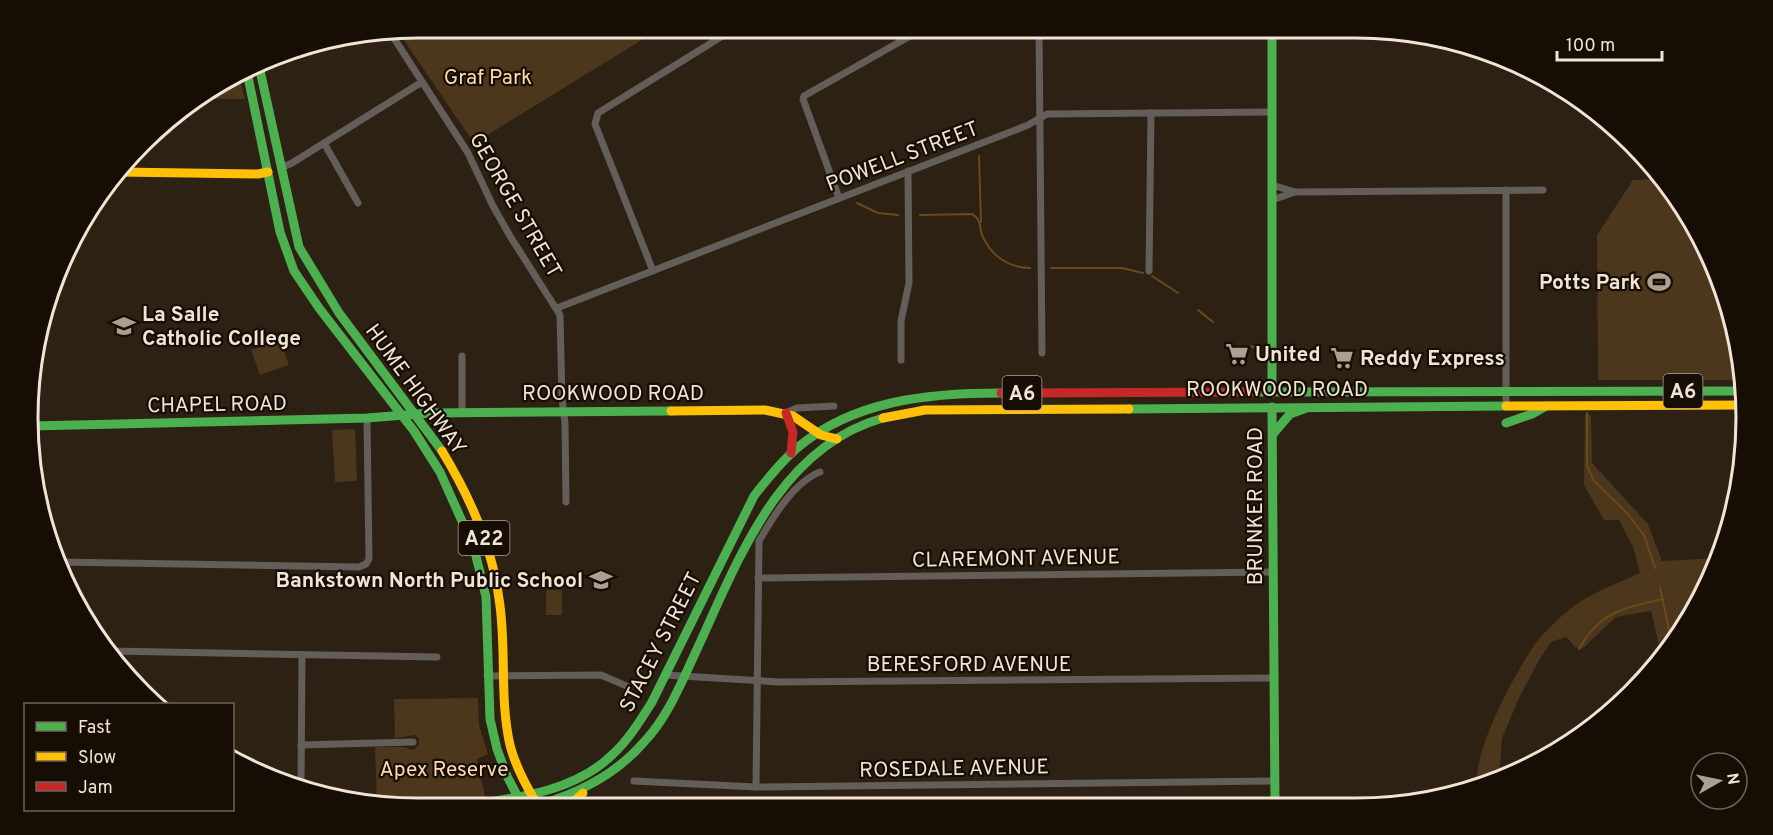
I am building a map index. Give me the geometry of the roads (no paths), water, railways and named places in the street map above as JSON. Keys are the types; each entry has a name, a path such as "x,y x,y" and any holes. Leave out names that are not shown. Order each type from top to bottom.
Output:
{"main road":[{"name":"BRUNKER ROAD","path":"1272,38 1275,798"},
{"name":"HUME HIGHWAY","path":"260,72 298,245 309,268 417,415 452,468 477,519 487,546 500,600 503,706 508,739 518,768 533,798"},
{"name":"HUME HIGHWAY","path":"248,77 285,249 294,271 319,308 404,416 440,472 474,548 486,597 489,702 494,735 507,776 517,796"},
{"path":"128,172 258,174 268,172"},
{"path":"285,249 298,245"},
{"name":"ROOKWOOD ROAD","path":"817,432 866,408 926,396 959,393 1735,391"},
{"path":"1506,423 1532,414 1547,405"},
{"name":"ROOKWOOD ROAD","path":"404,416 563,411 757,410 786,413 806,423 821,435 837,439 869,423 925,410 1735,405"},
{"path":"1273,434 1290,414 1308,407"},
{"path":"786,413 794,435 791,453"},
{"name":"CHAPEL ROAD","path":"38,426 404,416"},
{"name":"STACEY STREET","path":"506,798 567,784 585,776 616,753 638,726 748,506 776,468 817,432"},
{"name":"STACEY STREET","path":"561,798 588,788 623,763 645,742 666,712 741,553 767,506 813,455 837,439"},
{"path":"577,798 588,788"}],"street":[{"name":"GEORGE STREET","path":"394,38 468,153 510,236 557,308 561,320 566,502"},
{"path":"653,271 595,124 595,118 598,113 719,38"},
{"path":"839,198 802,103 804,96 907,38"},
{"path":"1039,38 1042,353"},
{"path":"268,172 281,168 324,143 422,82"},
{"name":"POWELL STREET","path":"557,308 1054,113 1272,112"},
{"path":"1149,271 1151,113"},
{"path":"324,143 358,203"},
{"path":"901,360 901,321 909,283 908,171"},
{"path":"1272,185 1295,192 1543,190"},
{"path":"1506,190 1506,405"},
{"path":"1272,200 1295,192"},
{"path":"462,356 462,413"},
{"path":"786,413 797,408 834,406"},
{"path":"66,562 347,568 366,564 369,558 367,418"},
{"path":"756,787 759,541 787,500 809,476 820,472"},
{"name":"CLAREMONT AVENUE","path":"758,578 1273,572"},
{"path":"118,651 437,657"},
{"path":"301,779 302,655"},
{"path":"488,676 601,675 629,687"},
{"name":"BERESFORD AVENUE","path":"665,675 757,681 1274,678"},
{"path":"302,745 413,742"},
{"name":"ROSEDALE AVENUE","path":"634,781 756,787 1275,781"}],"waterway":[{"path":"979,156 981,222"},
{"path":"857,203 878,213 898,215"},
{"path":"920,215 972,214 978,219 982,235 997,256 1009,264 1030,268"},
{"path":"1051,268 1122,268 1143,273"},
{"path":"1152,276 1178,293"},
{"path":"1198,310 1213,322"},
{"path":"1250,346 1261,349"},
{"path":"1587,413 1587,466 1594,481 1627,513 1644,535 1655,568"},
{"path":"1660,588 1669,631"},
{"path":"1579,649 1596,626 1615,613 1663,599"}],"place":[{"name":"Potts Park","path":"1659,282"},
{"name":"La Salle Catholic College","path":"124,326"},
{"name":"United","path":"1237,354"},
{"name":"Reddy Express","path":"1342,358"},
{"name":"Bankstown North Public School","path":"601,580"}],"park label":[{"name":"Graf Park","path":"488,77"},
{"name":"Apex Reserve","path":"444,769"}]}
